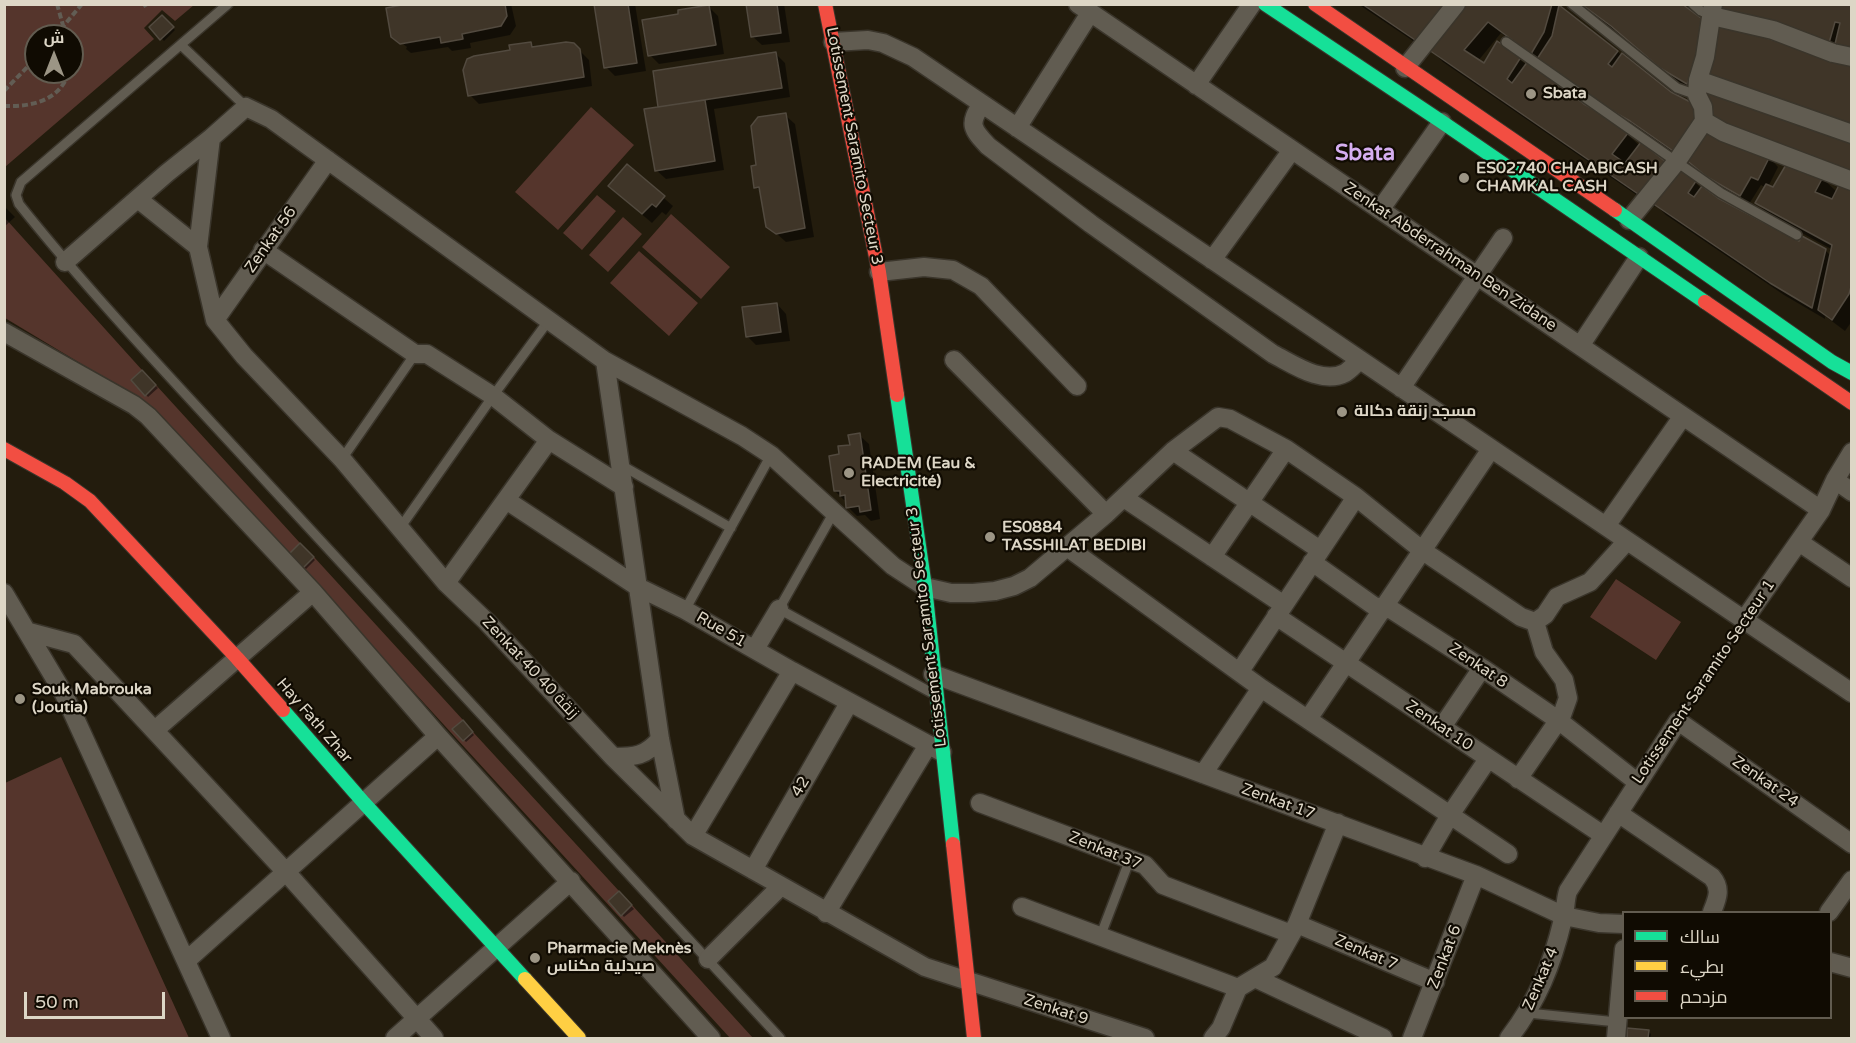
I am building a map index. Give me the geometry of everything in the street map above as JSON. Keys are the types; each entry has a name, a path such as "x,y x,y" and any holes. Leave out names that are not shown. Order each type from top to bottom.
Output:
{"street":[{"name":"Lotissement Saramito Secteur 3","path":"825,4 879,272 925,587 936,695 935,748 974,1038"},
{"path":"1196,85 1252,4"},
{"path":"1266,4 1851,403"},
{"path":"1315,4 1851,373"},
{"path":"1406,68 1456,4"},
{"path":"1017,128 1088,7"},
{"name":"Zenkat Abderrahman Ben Zidane","path":"1088,7 1196,85 1821,510"},
{"path":"1629,219 1677,161 1704,121 1698,88 1706,57 1713,10 1851,57"},
{"path":"833,42 868,40 883,43 913,57 1851,693"},
{"path":"1698,88 1851,134"},
{"path":"982,104 972,124 975,132 988,146 1091,224 1273,354 1317,375 1333,376 1345,373 1360,360"},
{"path":"65,262 246,107 272,119 605,361 742,436 771,455 893,566 925,587 951,593 973,593 995,591 1014,586 1030,578 1106,514 1173,451 1218,417 1230,419 1286,449 1356,497 1423,551 1521,617 1535,622"},
{"path":"1704,121 1723,132 1851,182"},
{"path":"1380,210 1442,122"},
{"name":"Zenkat 40 زنقة 40","path":"211,138 198,247 215,320 244,356 342,459 446,583 487,622 613,757 693,836 909,960 925,968 966,981"},
{"path":"1212,260 1292,150"},
{"name":"Zenkat 56","path":"215,320 328,160"},
{"path":"138,199 198,247"},
{"path":"1401,388 1503,238"},
{"path":"263,250 416,354 427,354 493,396 549,440 624,487"},
{"path":"1580,346 1639,257"},
{"path":"879,272 924,267 953,270 981,286 1077,386"},
{"path":"4,332 134,405 148,416 313,592 438,736 571,881 703,1036"},
{"path":"954,360 1106,514"},
{"path":"605,361 660,739 676,820"},
{"path":"1606,526 1683,416"},
{"path":"446,583 549,440"},
{"name":"Hay Fath Zhar","path":"4,449 65,483 90,501 237,658 364,803 579,1038"},
{"path":"1212,557 1286,449"},
{"path":"1308,720 1491,449"},
{"name":"Zenkat 8","path":"1173,451 1248,503 1316,556 1374,606 1392,610 1482,668 1558,720 1637,782"},
{"name":"Lotissement Saramito Secteur 1","path":"1744,620 1821,510 1851,452"},
{"path":"1835,480 1851,492"},
{"path":"1240,671 1356,497"},
{"name":"Zenkat 10","path":"1124,498 1212,557 1347,664 1603,835"},
{"name":"Rue 51","path":"506,500 638,587 685,610 849,703 935,748"},
{"path":"1535,622 1545,615 1557,597 1590,582 1627,541"},
{"path":"1799,542 1851,578"},
{"path":"1067,548 1261,688 1508,854"},
{"path":"155,730 313,592"},
{"path":"4,593 29,632 69,704 221,1038"},
{"path":"755,650 779,609"},
{"path":"1518,779 1566,707 1567,690 1564,680 1544,652 1535,622"},
{"path":"29,632 74,644 286,872 434,1038"},
{"path":"1442,727 1482,668"},
{"path":"693,836 792,671"},
{"name":"Zenkat 17","path":"933,674 1476,875 1564,916 1622,924"},
{"path":"1203,774 1261,688"},
{"name":"42","path":"753,870 849,703"},
{"name":"Lotissement Saramito Secteur 1","path":"1564,916 1568,891 1678,721"},
{"name":"Zenkat 24","path":"1678,721 1851,844"},
{"path":"186,961 438,736"},
{"path":"613,757 639,756 652,749 660,739"},
{"path":"826,912 935,748"},
{"path":"1425,858 1450,815 1488,759"},
{"name":"Zenkat 37","path":"980,803 1130,859 1145,866 1163,885 1294,929"},
{"path":"1618,813 1712,877 1719,888 1712,911"},
{"path":"1213,1038 1221,1028 1238,988 1273,967 1294,929 1338,823"},
{"name":"Zenkat 6","path":"1412,1038 1476,875"},
{"path":"1830,911 1851,880"},
{"path":"394,1038 571,881"},
{"path":"708,959 781,886"},
{"path":"1022,908 1238,988"},
{"name":"Zenkat 4","path":"1509,1038 1528,1013 1551,964 1564,916"},
{"name":"Zenkat 7","path":"1294,929 1435,982"},
{"path":"1616,1030 1622,961"},
{"path":"1832,963 1851,969"},
{"path":"1255,978 1383,1038"},
{"name":"Zenkat 9","path":"966,981 1145,1038"}],"lane":[{"path":"228,4 19,186 16,195 19,204 65,262 465,700 780,1038"},
{"path":"1572,4 1677,88 1698,88"},
{"path":"1692,4 1701,11 1713,10"},
{"path":"1506,42 1589,102 1616,117 1721,193 1797,235"},
{"path":"181,45 246,107"},
{"path":"400,528 549,320"},
{"path":"342,459 416,354"},
{"path":"685,610 771,455"},
{"path":"620,464 731,528"},
{"path":"834,512 779,609 936,695"},
{"path":"1100,937 1130,859"},
{"path":"1528,1013 1616,1030"}],"path":[{"path":"57,4 62,24"},
{"path":"65,24 82,4"},
{"path":"4,92 24,71"},
{"path":"4,106 28,105 51,97 59,91 63,84"},
{"name":"Lotissement Saramito Secteur 1","path":"1678,721 1744,620"}],"shaded area":[{"path":"5,4 194,5 175,21 162,10 144,28 154,39 5,167"},
{"path":"591,107 634,145 558,230 515,192"},
{"path":"597,195 616,211 582,250 563,233"},
{"path":"671,214 730,267 701,299 642,247"},
{"path":"623,217 642,234 608,272 589,255"},
{"path":"5,218 142,370 131,380 144,395 156,385 300,543 289,554 303,568 314,557 463,720 453,729 462,740 473,732 619,891 608,901 621,915 632,905 753,1038 730,1038 159,413 148,404 5,318"},
{"path":"639,251 698,303 669,336 610,283"},
{"path":"1616,579 1681,622 1656,660 1590,617"},
{"path":"61,757 189,1038 5,1038 5,783"}],"building":[{"path":"407,4 505,4 507,16 501,26 462,34 463,39 441,43 440,37 400,44 391,37 386,8"},
{"path":"594,4 628,4 637,63 604,68"},
{"path":"746,4 777,4 781,33 751,37"},
{"path":"1362,4 1448,4 1418,42"},
{"name":"Sbata","path":"1462,4 1552,4 1544,32 1531,54 1488,22 1464,50 1484,63 1497,41 1521,57 1507,79 1512,83 1528,61 1584,104 1615,121 1628,133 1612,154 1625,163 1641,142 1666,162 1641,196 1429,50"},
{"path":"1581,4 1682,4 1705,21 1695,66 1687,84 1660,68"},
{"path":"1719,4 1852,4 1852,49 1835,44 1840,23 1835,22 1829,43 1719,10"},
{"path":"709,5 716,45 648,56 642,20 678,14 678,10"},
{"name":"Sbata","path":"1559,5 1618,51 1608,64 1612,67 1622,53 1671,92 1700,107 1693,128 1676,153 1630,121 1598,103 1537,59 1552,36"},
{"path":"162,15 174,27 160,40 149,27"},
{"path":"1718,24 1852,63 1852,127 1705,76"},
{"path":"531,42 532,47 574,43 580,49 584,77 468,96 463,70 467,59 510,50 509,45"},
{"path":"776,52 782,88 658,107 653,71"},
{"path":"1703,87 1852,141 1852,176 1709,118"},
{"path":"705,100 715,161 655,171 644,109"},
{"path":"786,113 805,228 776,234 766,227 759,187 754,188 751,166 756,165 751,126 758,117"},
{"path":"1707,128 1770,156 1758,180 1751,177 1740,196 1707,177 1685,159"},
{"path":"1787,163 1823,177 1815,192 1832,199 1840,183 1852,188 1852,283 1849,294 1832,320 1818,310 1832,245 1755,203 1766,184 1773,187"},
{"path":"627,164 665,196 656,207 652,204 642,214 608,186"},
{"path":"1678,169 1696,181 1688,193 1694,197 1702,186 1718,198 1799,241 1802,236 1826,249 1812,308 1770,283 1652,203"},
{"path":"777,303 781,332 746,337 742,307"},
{"path":"142,370 156,385 145,396 131,380"},
{"name":"RADEM (Eau & Electricité)","path":"860,433 871,510 860,512 859,506 846,508 845,495 840,496 840,491 834,491 829,456 839,454 838,446 850,445 848,435"},
{"path":"300,543 314,557 303,568 289,554"},
{"path":"463,720 473,732 463,741 452,729"},
{"path":"619,891 632,905 621,916 608,901"},
{"path":"1627,1028 1649,1030 1648,1038 1627,1038"}],"traffic: fast":[{"path":"1265,4 1705,302"},
{"path":"1615,210 1832,362 1852,373"},
{"path":"897,395 925,587 953,844"},
{"path":"283,710 364,803 525,979"}],"traffic: slow":[{"path":"525,979 579,1038"}],"traffic: jam":[{"path":"825,4 879,272 897,395"},
{"path":"1315,4 1615,210"},
{"path":"1705,302 1852,403"},
{"path":"4,449 65,483 90,501 283,710"},
{"path":"953,844 974,1038"}],"place":[{"name":"Sbata","path":"1531,94"},
{"name":"ES02740 CHAABICASH CHAMKAL CASH","path":"1464,178"},
{"name":"مسجد زنقة دكالة","path":"1342,412"},
{"name":"RADEM (Eau & Electricité)","path":"849,473"},
{"name":"ES0884 TASSHILAT BEDIBI","path":"990,537"},
{"name":"Souk Mabrouka (Joutia)","path":"20,699"},
{"name":"Pharmacie Meknès صيدلية مكناس","path":"535,958"}],"district":[{"name":"Sbata","path":"1365,154"}]}
